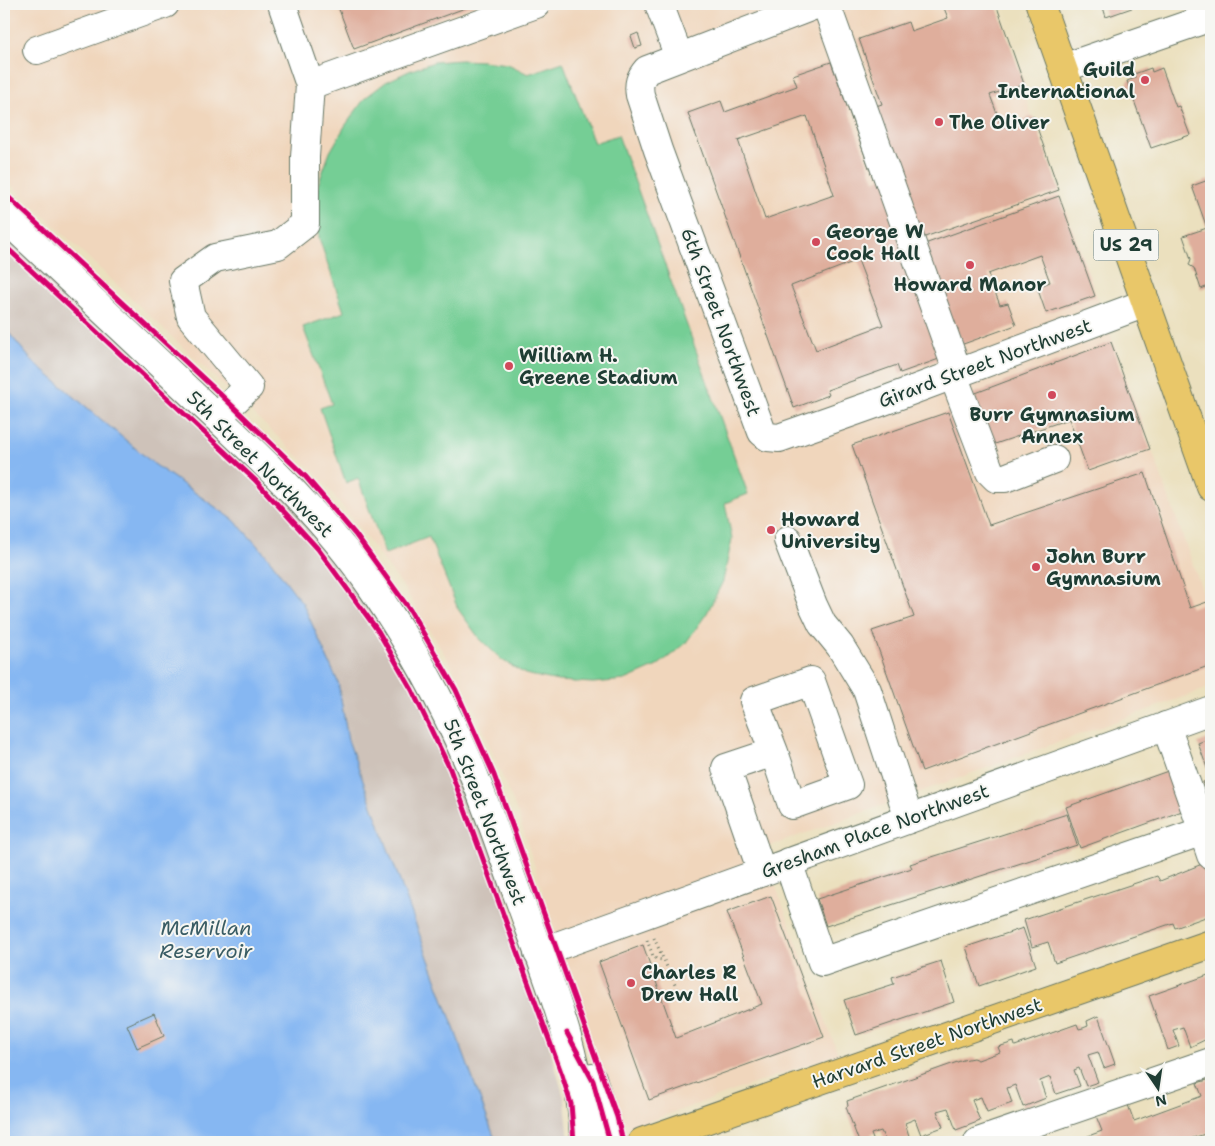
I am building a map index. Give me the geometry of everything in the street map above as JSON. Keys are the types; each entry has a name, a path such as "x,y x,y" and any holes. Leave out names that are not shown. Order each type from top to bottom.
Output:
{"main road":[{"name":"US 29","path":"1040,4 1146,303 1204,442 1211,487"},
{"name":"Harvard Street Northwest","path":"642,1142 1211,944"}],"street":[{"path":"37,50 165,4"},
{"path":"216,417 249,387 191,316 183,281 215,258 278,246 305,224 305,157 310,85 282,4"},
{"path":"310,85 536,4"},
{"path":"659,4 679,57 818,4"},
{"path":"826,4 990,472 996,478 1005,478 1054,459"},
{"path":"1063,68 1211,17"},
{"name":"6th Street Northwest","path":"679,57 647,70 641,77 638,86 658,150 762,432 768,437 779,438 823,422"},
{"name":"5th Street Northwest","path":"4,217 292,491 328,530 371,586 406,640 442,705 473,772 567,1033 581,1097 584,1142"},
{"name":"Girard Street Northwest","path":"823,422 1146,303"},
{"path":"788,540 819,618 840,646 867,690 910,818"},
{"name":"Gresham Place Northwest","path":"538,953 1211,710"},
{"path":"788,862 822,962 1207,843 1166,726"},
{"path":"762,872 726,768 774,752"},
{"name":"5th Street Northwest","path":"567,1033 593,1081 610,1142"},
{"path":"978,1142 1211,1062"}],"path":[{"path":"651,930 680,996"},
{"path":"645,932 653,956 656,959 663,960"}],"shaded area":[{"name":"Howard University","path":"4,4 992,4 1211,615 1211,687 762,849 838,1054 630,1128 607,1093 518,814 467,691 402,585 319,476 4,178"},
{"name":"McMillan Reservoir","path":"4,223 292,491 388,612 468,760 565,1101 569,1142 4,1142"}],"green space":[{"name":"William H. Greene Stadium","path":"461,60 508,64 528,74 563,62 594,143 618,135 748,494 725,503 732,539 723,581 707,613 685,644 657,666 625,680 593,683 558,681 525,674 502,660 479,638 458,609 429,537 385,554 358,478 346,483 320,408 332,404 303,327 344,312 319,238 317,208 319,182 330,152 345,126 365,98 386,82 434,62"}],"water":[{"name":"McMillan Reservoir","path":"4,327 33,362 154,464 234,520 267,556 303,604 338,682 348,740 496,1142 4,1142"}],"building":[{"path":"337,4 476,4 354,49"},
{"name":"The Oliver","path":"955,4 996,4 1024,84 990,95 1002,127 1033,116 1059,190 919,239 873,107 882,104 859,39 908,22 911,31 948,18 944,8"},
{"path":"1102,4 1143,4 1106,17"},
{"path":"638,33 642,46 635,48 631,36"},
{"name":"George W Cook Hall","path":"831,62 874,181 886,176 939,359 900,373 897,365 827,390 829,395 794,408 688,113 721,101 725,112 797,86 793,75","holes":["807,116 834,195 765,219 738,140","858,260 883,325 816,350 791,286"]},
{"path":"1151,68 1152,72 1162,68 1176,107 1179,106 1190,135 1151,148 1127,81 1135,78 1134,74"},
{"path":"1211,179 1211,285 1201,289 1194,268 1189,265 1191,259 1183,236 1207,228 1192,186"},
{"name":"Howard Manor","path":"1059,196 1095,296 1046,313 1037,287 1050,282 1040,255 988,274 1000,305 1008,303 1016,325 955,347 919,246"},
{"name":"Burr Gymnasium Annex","path":"1111,342 1150,449 1088,471 1069,419 992,445 973,394"},
{"name":"John Burr Gymnasium","path":"948,412 989,525 1145,473 1190,608 1207,602 1211,615 1211,665 922,771 872,631 914,617 852,445"},
{"path":"1211,738 1211,779 1198,743"},
{"path":"1168,771 1182,811 1080,848 1066,807"},
{"path":"1211,780 1211,805 1203,782"},
{"path":"1067,814 1077,845 826,926 817,899 912,868 910,864"},
{"path":"1207,862 1211,872 1211,915 1175,928 1173,923 1055,963 1048,942 1032,947 1024,920 1157,876 1160,881"},
{"name":"Charles R Drew Hall","path":"771,896 824,1037 649,1100 599,962 643,945 676,1038 762,1004 727,912"},
{"path":"1023,928 1036,966 979,986 966,947"},
{"path":"941,961 954,1002 856,1035 844,1000 894,984 892,977"},
{"path":"1211,974 1211,1020 1208,1022 1211,1037 1190,1047 1183,1027 1173,1030 1179,1046 1168,1050 1149,996"},
{"path":"154,1013 164,1036 137,1048 127,1025"},
{"path":"1098,1016 1115,1064 1104,1068 1098,1052 1088,1055 1098,1082 1086,1086 1079,1068 1074,1070 1080,1086 1056,1094 1050,1077 1040,1081 1046,1098 1023,1107 1015,1085 1007,1088 1012,1103 987,1112 981,1097 972,1100 980,1121 956,1130 948,1108 937,1111 943,1127 921,1135 915,1119 905,1123 910,1139 900,1142 886,1142 881,1131 871,1134 874,1142 859,1142 846,1107 848,1106 847,1101 963,1060 973,1058 978,1060 1000,1052 998,1047 1014,1042 1015,1046 1077,1024 1079,1029 1083,1028 1088,1026 1087,1021"},
{"path":"1211,1079 1211,1132 1181,1142 1072,1142 1102,1131 1096,1116 1128,1105 1134,1121 1202,1096 1197,1083"}],"cycle path":[{"path":"4,193 217,391 305,476 355,534 410,610 456,690 494,775 617,1117 623,1142"},
{"path":"4,245 256,481 318,549 378,631 412,690 450,769 562,1075 571,1104 574,1142"},
{"path":"567,1033 593,1081 610,1142"}],"place":[{"name":"Guild International","path":"1145,80"},
{"name":"The Oliver","path":"939,122"},
{"name":"George W Cook Hall","path":"816,242"},
{"name":"Howard Manor","path":"970,265"},
{"name":"William H. Greene Stadium","path":"509,366"},
{"name":"Burr Gymnasium Annex","path":"1052,395"},
{"name":"Howard University","path":"771,530"},
{"name":"John Burr Gymnasium","path":"1036,567"},
{"name":"Charles R Drew Hall","path":"631,983"}]}
